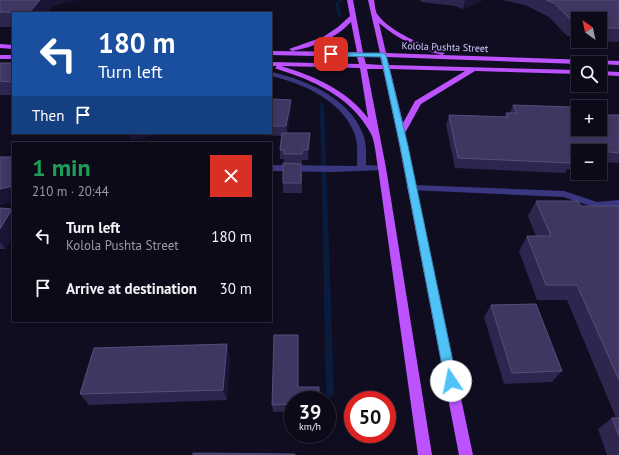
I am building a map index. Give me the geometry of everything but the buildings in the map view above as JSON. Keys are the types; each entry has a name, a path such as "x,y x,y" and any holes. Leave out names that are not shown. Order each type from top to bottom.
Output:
{"main road":[{"path":"350,0 382,168 425,455"},
{"path":"371,0 401,133 466,455"},
{"path":"374,15 389,29 409,41 437,52 469,58"},
{"path":"272,53 302,47 331,37 345,26 353,16"},
{"path":"0,46 12,46"},
{"name":"Kolola Pushta Street","path":"272,53 361,54 619,63"},
{"path":"0,57 12,57"},
{"path":"272,65 571,72"},
{"path":"272,65 298,74 337,93 357,110 375,133"},
{"path":"401,133 418,103 474,69"},
{"path":"607,73 619,74"}],"street":[{"path":"272,74 307,86 331,99 346,113 359,134 362,168"},
{"path":"272,168 382,168"},
{"path":"412,188 564,194 597,205 619,203"}],"waterway":[{"path":"340,16 337,4 341,0"},
{"path":"322,104 330,391"}],"route":[{"path":"331,54 383,55 404,146 451,381"}]}
